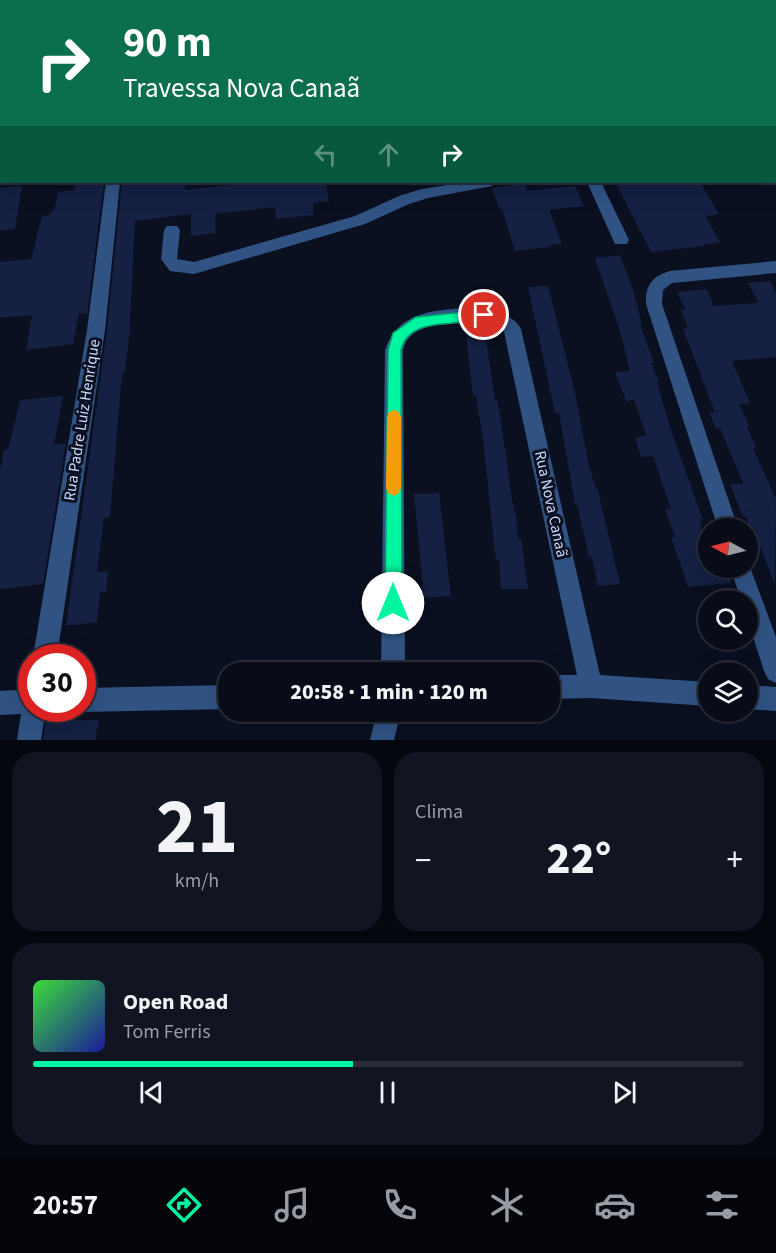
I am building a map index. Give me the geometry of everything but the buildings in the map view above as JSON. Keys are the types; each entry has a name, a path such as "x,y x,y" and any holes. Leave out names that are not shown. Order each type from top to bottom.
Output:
{"street":[{"name":"Rua Padre Luiz Henrique","path":"47,644 96,330 113,183"},
{"path":"172,230 167,256 169,262 172,267 180,269 194,268 267,249 360,220 427,193 484,183"},
{"path":"594,183 621,240"},
{"path":"725,518 654,304 656,285 670,278 776,267"},
{"name":"Rua Nova Canaã","path":"393,662 394,350 398,337 416,322 469,315 499,317 509,323 591,686"},
{"path":"745,578 776,671"},
{"path":"560,687 591,686 698,693"},
{"path":"96,700 218,697"},
{"path":"758,698 776,699"},
{"path":"0,703 18,702"},
{"path":"29,740 32,722"},
{"path":"382,740 386,722"}],"slow traffic":[{"path":"394,417 394,488"}],"route":[{"path":"393,603 394,350 398,337 416,322 484,315"}]}
